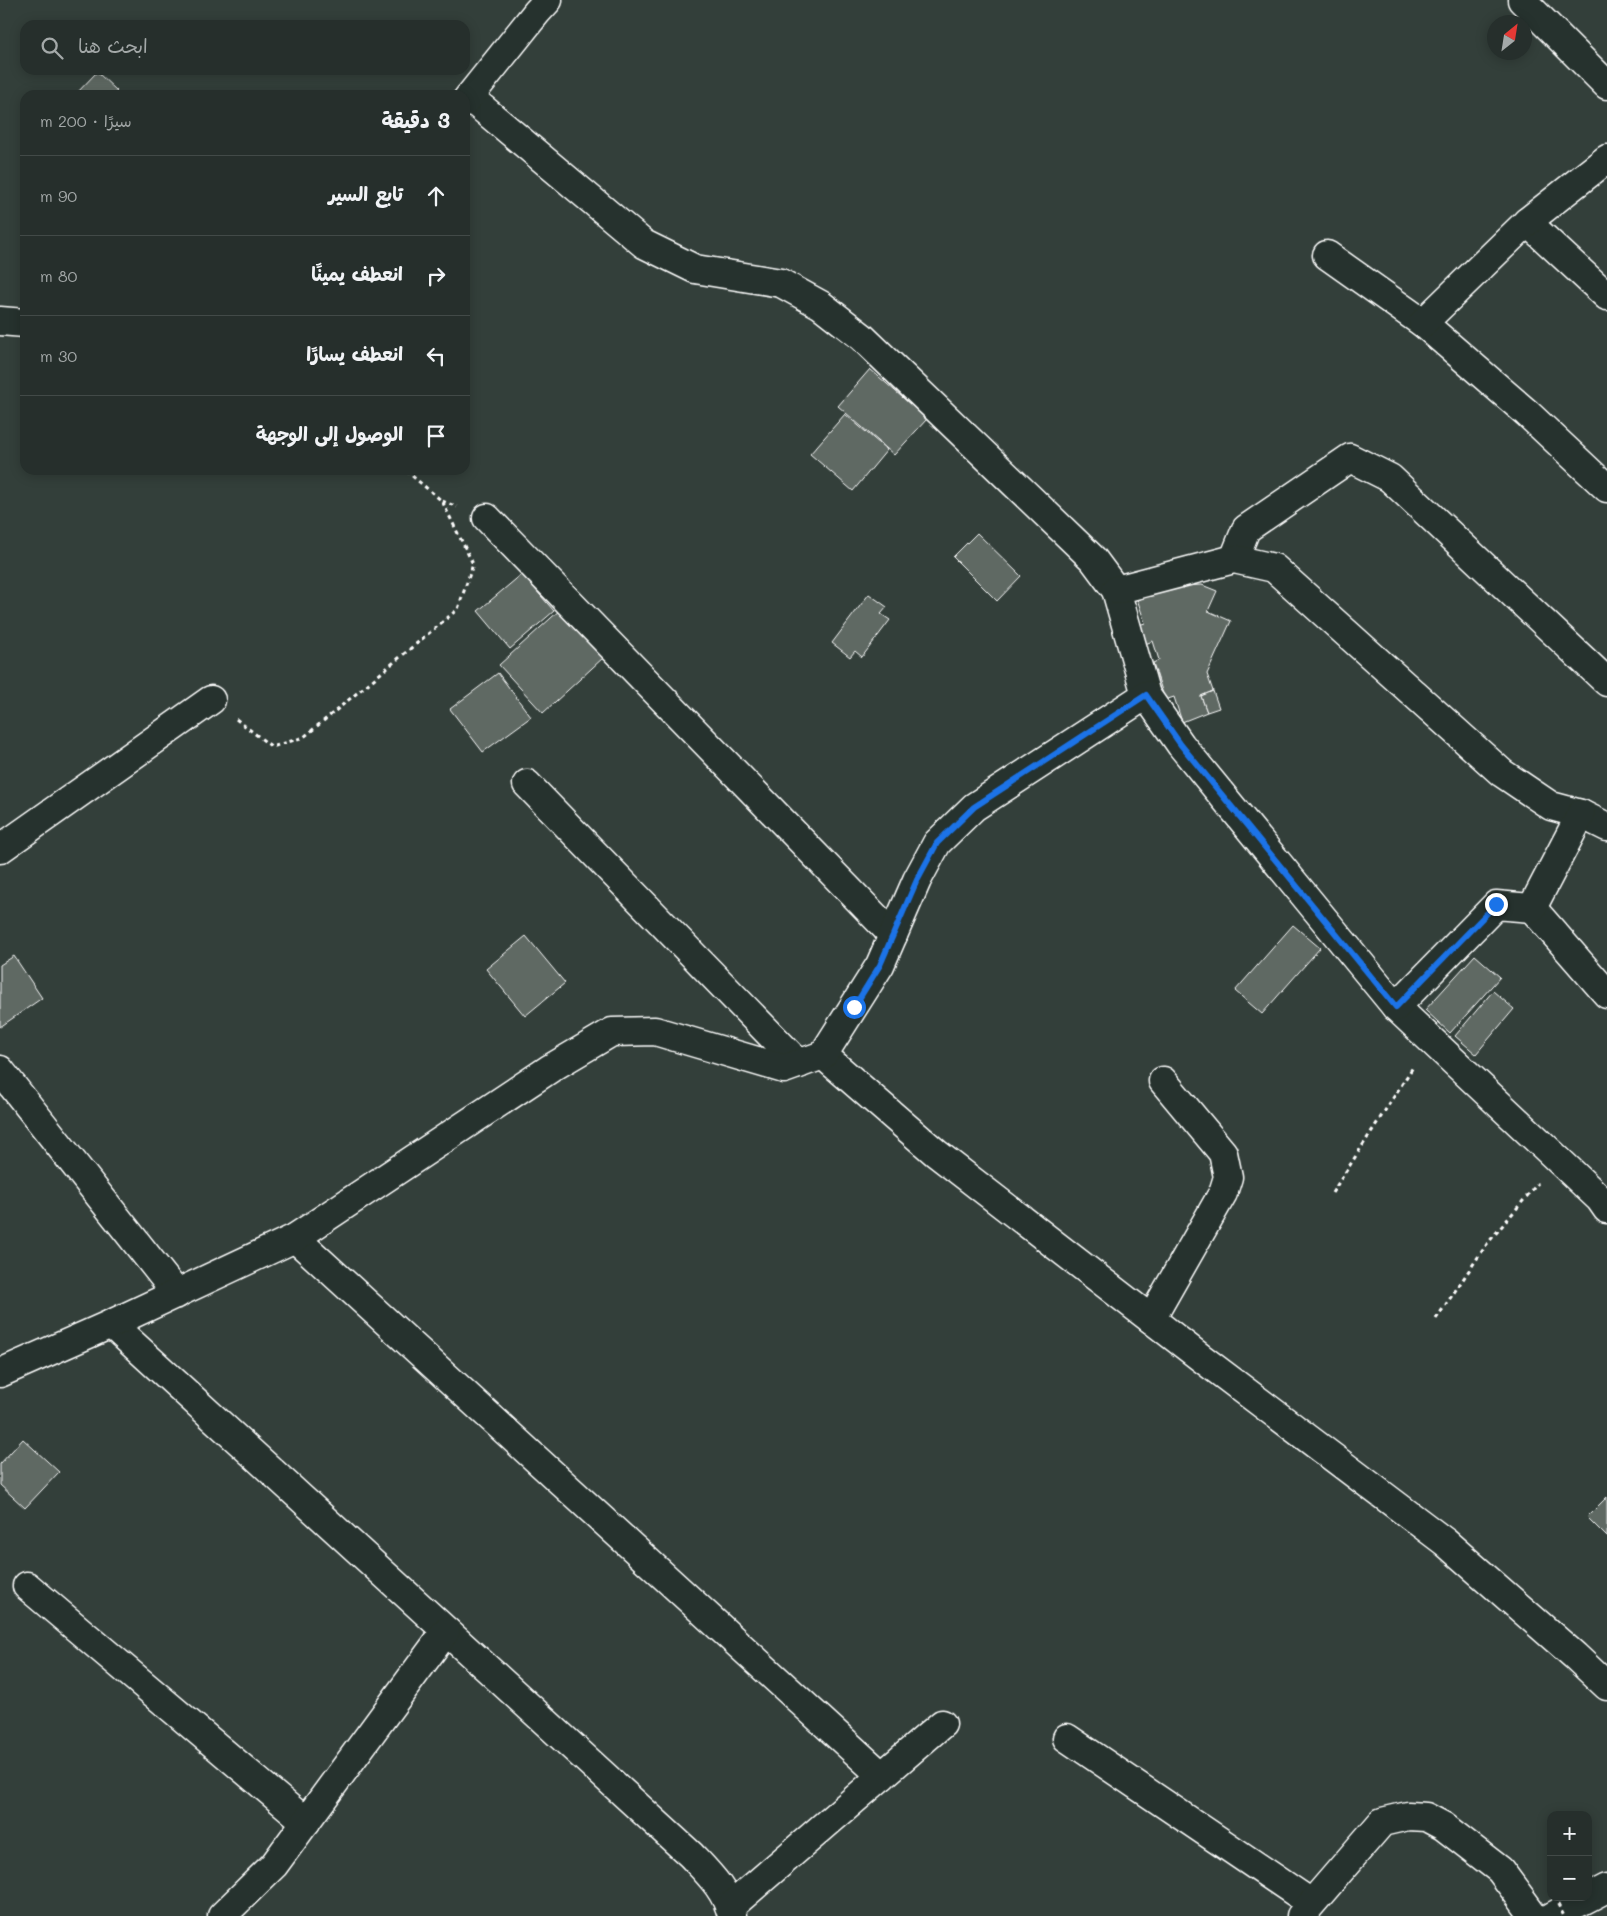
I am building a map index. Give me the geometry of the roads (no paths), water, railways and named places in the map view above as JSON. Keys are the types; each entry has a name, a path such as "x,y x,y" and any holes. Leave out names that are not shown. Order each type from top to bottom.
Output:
{"street":[{"path":"470,96 536,12 548,0"},
{"path":"1522,0 1607,85"},
{"path":"470,102 644,244 695,268 781,283 821,304 862,337 1094,559 1116,590 1146,695 1181,745 1396,1007 1600,1200 1607,1209"},
{"path":"1423,323 1527,222 1607,160"},
{"path":"1527,222 1607,296"},
{"path":"1327,255 1423,323 1527,413 1607,488"},
{"path":"0,321 20,323"},
{"path":"1234,559 1246,529 1350,458 1390,478 1607,682"},
{"path":"486,518 893,935"},
{"path":"1116,590 1234,559 1274,568 1502,774 1551,806 1581,814 1607,827"},
{"path":"0,1373 177,1294 296,1238 551,1068 612,1032 655,1031 784,1069 811,1060 880,965 917,880 937,843 974,807 1146,695"},
{"path":"0,849 211,700"},
{"path":"527,784 811,1060 936,1153 1444,1542 1568,1649 1607,1686"},
{"path":"1532,908 1581,814"},
{"path":"1396,1007 1496,904 1532,908 1607,994"},
{"path":"0,1070 177,1294"},
{"path":"1151,1319 1223,1193 1228,1177 1223,1153 1164,1081"},
{"path":"296,1238 882,1776"},
{"path":"111,1324 691,1855 715,1879 731,1912 942,1724"},
{"path":"26,1586 306,1822"},
{"path":"222,1916 274,1866 446,1631"},
{"path":"1067,1738 1306,1910 1382,1822 1408,1816 1426,1817 1443,1826 1500,1870 1534,1916"},
{"path":"1553,1916 1607,1888"}]}
